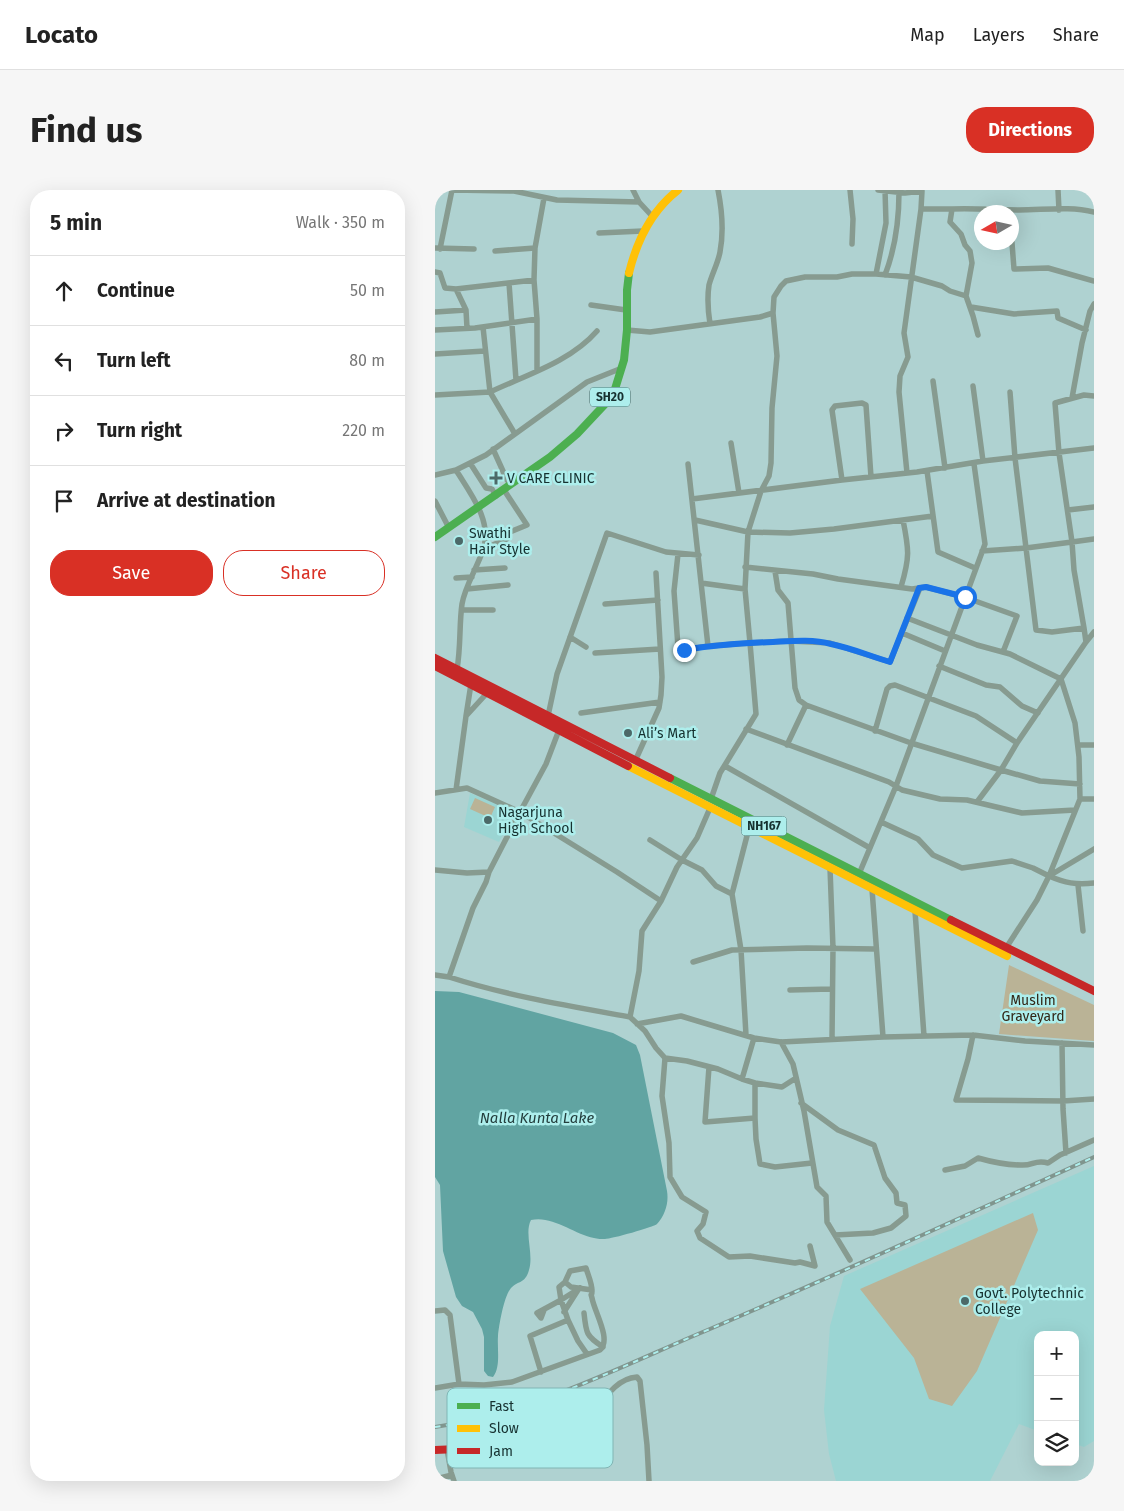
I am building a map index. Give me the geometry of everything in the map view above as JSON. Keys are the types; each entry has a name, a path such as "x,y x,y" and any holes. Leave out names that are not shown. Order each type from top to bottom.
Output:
{"main road":[{"name":"SH20","path":"435,537 513,484 568,442 601,409 614,390 623,368 627,330 628,277 643,231 661,204 678,190"},
{"name":"NH167","path":"435,658 548,716 561,727 710,808 872,890 1094,998"},
{"name":"NH167","path":"435,666 561,727 636,759 859,874 1094,991"},
{"path":"435,1450 447,1449"}],"street":[{"path":"474,249 438,248 452,190 530,192 543,198 588,202 639,202"},
{"path":"633,190 639,202 652,216"},
{"path":"710,324 707,303 709,284 720,252 722,233 722,208 718,190"},
{"path":"850,190 853,219 852,244"},
{"path":"878,190 899,192 922,191 904,333 908,357 900,376 899,392 907,473"},
{"path":"1058,190 1059,210"},
{"path":"876,274 886,223 885,191"},
{"path":"885,275 891,260 893,240 897,228 899,192"},
{"path":"537,370 537,319 534,280 535,248 543,198"},
{"path":"921,209 974,208"},
{"path":"1019,211 1078,208 1094,212"},
{"path":"952,209 950,222 961,234 965,245 970,251 972,263 966,296 971,307 977,335"},
{"path":"599,234 643,231"},
{"path":"495,251 535,248"},
{"path":"1012,250 1013,269 1048,268 1094,281"},
{"path":"435,272 440,273 445,288 456,289 534,280"},
{"path":"711,799 715,784 756,714 749,643 745,567 748,532 761,491 769,476 771,463 772,408 775,397 777,356 773,313 774,297 786,281 805,277 837,277 853,274 911,277 942,286 950,291 966,296"},
{"path":"509,283 516,380"},
{"path":"456,289 466,310 467,328"},
{"path":"1072,398 1077,366 1090,311 1094,304"},
{"path":"591,305 626,310"},
{"path":"971,307 1014,314 1057,311 1058,318 1086,330"},
{"path":"435,312 466,310"},
{"path":"627,330 651,332 760,317 773,313"},
{"path":"435,330 483,327 537,319"},
{"path":"483,327 490,392 515,434"},
{"path":"435,396 490,392 560,360 588,342 597,331"},
{"path":"435,354 485,351"},
{"path":"435,475 456,470 486,455 587,382 623,368"},
{"path":"933,381 945,468"},
{"path":"973,386 983,461"},
{"path":"1010,392 1015,458 1036,630 1052,632 1084,628"},
{"path":"1086,642 1074,570 1068,510 1059,452 1055,403 1084,395 1094,396"},
{"path":"842,480 833,407 863,403 865,405 871,477"},
{"path":"731,443 739,493"},
{"path":"692,499 927,471 983,461 1094,448"},
{"path":"493,449 507,480 513,484"},
{"path":"470,463 486,488 492,489 496,496"},
{"path":"689,464 708,646"},
{"path":"859,874 896,786 985,544 974,464"},
{"path":"456,470 478,506 485,529 483,549 462,603 460,650 457,669"},
{"path":"927,471 938,552 975,568"},
{"path":"483,549 507,539 505,534 527,525 504,490"},
{"path":"435,501 449,528"},
{"path":"1068,510 1094,507"},
{"path":"695,520 748,532 790,533 933,516"},
{"path":"901,587 908,565 909,551 903,520"},
{"path":"548,716 557,674 607,533 658,550 678,554 699,555"},
{"path":"982,551 1026,548 1094,539"},
{"path":"678,554 674,592 678,647 684,650 708,646 790,641 830,643 890,662 919,588"},
{"path":"745,567 813,574 901,587 926,587 965,597 1017,616 1003,652"},
{"path":"474,570 505,568"},
{"path":"775,571 777,590 788,603 795,688 799,700 806,705 875,731 1001,770 1040,781 1080,784"},
{"path":"636,759 660,702 662,677 656,573"},
{"path":"456,578 471,577"},
{"path":"701,584 745,589"},
{"path":"467,589 508,585"},
{"path":"605,604 658,600"},
{"path":"462,610 493,610"},
{"path":"907,618 1003,652 1061,678 1075,723 1078,745 1080,799 1049,876 1037,900 1006,948"},
{"path":"977,802 1001,770 1017,743 1094,632"},
{"path":"902,633 945,652"},
{"path":"570,637 587,648"},
{"path":"595,654 661,649"},
{"path":"939,666 986,685 1000,687 1022,706 1038,713"},
{"path":"455,790 471,684"},
{"path":"875,731 887,689 890,686 895,686 975,716 1017,743"},
{"path":"466,716 488,692"},
{"path":"581,714 660,702"},
{"path":"787,745 806,705"},
{"path":"449,977 473,908 489,872 546,764 561,727"},
{"path":"746,729 896,786 902,790 940,798 977,802 1022,813 1075,810"},
{"path":"1078,745 1094,745"},
{"path":"725,766 870,848"},
{"path":"435,793 467,788 520,812 661,901"},
{"path":"1080,799 1094,799"},
{"path":"630,1017 639,971 642,931 661,901 682,860 697,838 710,808"},
{"path":"881,822 919,839 933,855 962,868 1011,861 1033,868 1066,883 1078,885 1094,883"},
{"path":"746,1035 741,950 732,894 749,828"},
{"path":"650,840 702,870 716,886 732,894"},
{"path":"1049,876 1094,849"},
{"path":"830,868 833,948 832,1039"},
{"path":"435,870 467,873 489,872"},
{"path":"1078,885 1083,932"},
{"path":"872,890 883,1037"},
{"path":"915,911 924,1036"},
{"path":"693,962 732,950 875,949"},
{"path":"435,975 449,977 475,986 630,1017 645,1031 665,1058 687,1060 755,1083 781,1087 796,1078"},
{"path":"789,990 833,990"},
{"path":"637,1024 681,1016 755,1038 781,1042 973,1035 1025,1041 1094,1045"},
{"path":"973,1035 956,1100 1063,1101 1094,1099"},
{"path":"742,1079 755,1038"},
{"path":"781,1042 793,1064 804,1111 811,1164 817,1187 826,1196 827,1222 851,1260"},
{"path":"1062,1043 1066,1153"},
{"path":"665,1058 662,1096 669,1143 670,1177 682,1198 706,1212 703,1224 697,1231 700,1238 729,1257 750,1256 795,1263 800,1262 815,1266 810,1246"},
{"path":"709,1067 705,1122 755,1118"},
{"path":"755,1083 756,1139 760,1164 775,1167 811,1164"},
{"path":"801,1103 838,1130 874,1145 885,1178 896,1193 897,1203 905,1205 906,1216 891,1228 873,1233 835,1235"},
{"path":"945,1170 965,1166 978,1158 998,1164 1024,1165 1040,1161 1048,1164 1094,1140"},
{"path":"435,1388 459,1384 484,1385 512,1382 541,1372 587,1354 603,1347 605,1342 603,1328 591,1296 592,1290 585,1268 570,1271 565,1282 559,1287 564,1312 578,1341 587,1354"},
{"path":"565,1282 571,1287 592,1290"},
{"path":"544,1310 580,1288"},
{"path":"564,1312 580,1288"},
{"path":"435,1311 445,1310 450,1315 459,1384"},
{"path":"584,1313 586,1333 592,1340 603,1347"},
{"path":"541,1372 530,1336 568,1320"},
{"path":"613,1388 623,1381 637,1377 640,1381 645,1412 649,1481"},
{"path":"435,1479 453,1478"}],"shaded area":[{"name":"Nagarjuna High School","path":"470,793 515,812 499,842 464,827"},
{"name":"Govt. Polytechnic College","path":"1094,1166 1094,1441 1084,1447 1079,1445 1079,1331 1034,1331 1034,1430 1019,1424 990,1481 836,1481 829,1454 824,1410 830,1326 844,1276"}],"green space":[{"path":"475,798 495,807 490,818 470,809"},
{"name":"Muslim Graveyard","path":"1009,965 1094,1005 1094,1041 999,1034"},
{"path":"1033,1213 1038,1230 977,1371 952,1406 929,1399 914,1358 860,1289"}],"water":[{"name":"Nalla Kunta Lake","path":"435,991 459,992 613,1033 636,1045 640,1055 667,1191 666,1209 657,1224 605,1239 586,1236 555,1222 539,1219 531,1220 528,1231 529,1270 526,1278 511,1288 506,1297 499,1331 497,1368 493,1377 488,1376 484,1371 484,1337 482,1329 473,1312 462,1306 456,1297 443,1251 440,1185 435,1177"}],"railway":[{"path":"573,1388 843,1271 1094,1157"},
{"path":"435,1427 447,1425"}],"traffic: fast":[{"path":"435,537 550,457 577,434 607,402 615,389 624,360 629,273"},
{"path":"670,778 951,920"}],"traffic: slow":[{"path":"629,273 636,249 646,227 660,207 678,190"},
{"path":"628,766 1007,956"}],"traffic: jam":[{"path":"435,658 670,778"},
{"path":"435,666 628,766"},
{"path":"951,920 1094,991"},
{"path":"435,1450 447,1449"}],"place":[{"name":"V CARE CLINIC","path":"496,478"},
{"name":"Swathi Hair Style","path":"459,541"},
{"name":"Ali’s Mart","path":"628,733"},
{"name":"Nagarjuna High School","path":"488,820"},
{"name":"Govt. Polytechnic College","path":"965,1301"}],"route":[{"path":"684,650 749,643 814,641 830,643 890,662 919,588 926,587 965,597"}]}
